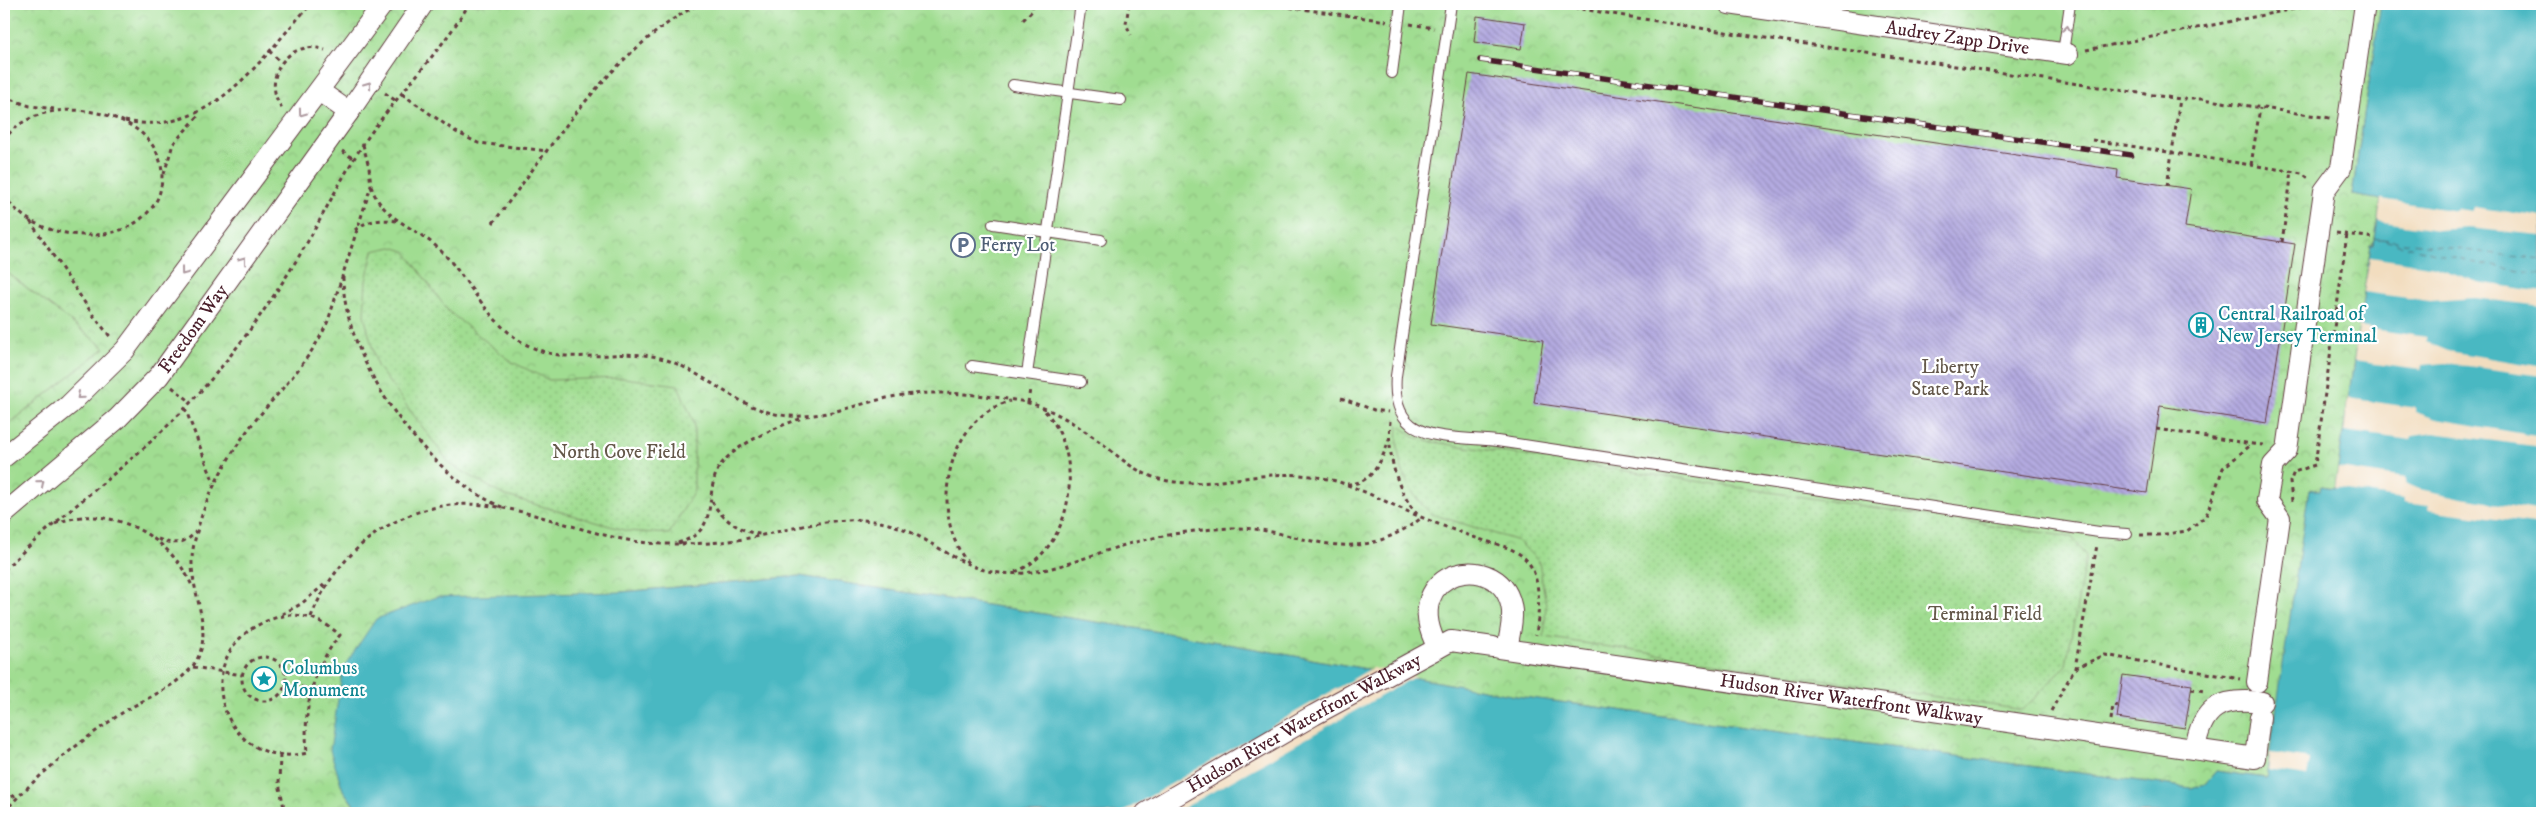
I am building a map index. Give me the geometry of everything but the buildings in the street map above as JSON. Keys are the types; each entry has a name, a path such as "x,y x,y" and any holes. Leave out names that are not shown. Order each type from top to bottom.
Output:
{"street":[{"path":"4,457 69,406 125,350 383,4"},
{"name":"Freedom Way","path":"4,514 112,424 159,376 349,112 423,4"},
{"name":"Audrey Zapp Drive","path":"1729,4 2066,54"},
{"name":"Hudson River Waterfront Walkway","path":"1146,813 1314,715 1451,641 2255,758 2280,518 2267,500 2273,465 2287,450 2324,191 2341,168 2365,4"},
{"path":"319,91 349,112"},
{"name":"Hudson River Waterfront Walkway","path":"1430,652 1426,609 1429,600 1441,583 1451,577 1468,572 1493,579 1505,592 1510,601 1511,622 1500,648"},
{"path":"2195,749 2203,722 2216,706 2235,700 2261,701"}],"lane":[{"path":"1027,374 1081,4"},
{"path":"1392,73 1402,4"},
{"path":"1451,4 1396,376 1396,403 1404,420 1412,427 1433,434 1506,443 2099,532 2127,534"},
{"path":"2066,54 2070,4"},
{"path":"1013,85 1121,100"},
{"path":"993,224 1102,240"},
{"path":"972,366 1081,382"}],"path":[{"path":"4,195 18,213 30,221 56,232 72,235 105,234 120,230 145,216 154,205 173,144 187,126 233,88 311,4"},
{"path":"4,570 44,532 110,477 185,408 214,376 268,303 296,261 363,145 383,115 448,36 469,4"},
{"path":"690,4 695,6"},
{"path":"493,223 593,94 623,61 654,34 699,4"},
{"path":"1023,20 1032,11 1033,4"},
{"path":"1128,4 1126,24 1130,36"},
{"path":"1266,4 1447,30"},
{"path":"1550,4 1731,33 2180,99 2202,98 2348,120"},
{"path":"2066,54 2319,4"},
{"path":"269,51 281,62"},
{"path":"402,94 456,132 478,143 548,151"},
{"path":"4,97 30,106 95,112 122,121 164,124 203,111"},
{"path":"2167,186 2180,99"},
{"path":"2251,165 2260,108"},
{"path":"4,141 14,128 24,121 58,109"},
{"path":"122,121 140,133 154,150 162,169 162,182"},
{"path":"2092,140 2302,173 2324,191"},
{"path":"363,145 368,162 371,186 383,209 397,222 418,232 438,248 494,320 515,338 539,351 568,357 642,355 656,357 684,368 749,406 778,415 808,416"},
{"path":"2282,242 2292,171"},
{"path":"4,812 24,791 100,729 175,682 193,667 200,652 203,635 192,561 199,525 214,484 250,428 300,368 316,345 334,304 343,269 371,186"},
{"path":"30,221 98,322 125,350"},
{"path":"355,231 360,226 374,221 397,222"},
{"path":"2290,482 2294,472 2315,464 2347,234 2375,238"},
{"path":"343,269 344,291 348,312 365,358 387,401 410,433 438,462 479,495 512,511"},
{"path":"159,376 191,402"},
{"path":"668,544 687,540 700,531 708,518 718,470 731,454 759,437 808,416 915,394 1013,400 1042,407 1073,422 1130,465 1161,479 1186,482 1295,474 1342,483 1358,483 1365,479 1379,464 1390,436"},
{"path":"1341,398 1374,410 1392,413 1390,436 1392,462 1411,506 1423,518"},
{"path":"969,564 956,543 949,514 948,486 952,459 964,438 981,417 997,406 1013,400"},
{"path":"1012,573 1028,565 1043,551 1058,528 1067,503 1069,474 1066,449 1056,424 1042,407"},
{"path":"185,408 214,484"},
{"path":"2156,429 2264,445"},
{"path":"2127,534 2159,535 2186,531 2206,516 2224,468 2252,444"},
{"path":"1342,483 1423,518 1508,548 1529,563 1535,582 1538,604 1533,653"},
{"path":"711,500 718,512 741,528 757,534 765,534"},
{"path":"276,617 288,614 311,617 321,621 340,635 323,659 311,689 306,723 307,753 280,755 258,748 242,736 234,727 223,705 220,682 221,672 229,651 244,634 276,617 301,604 330,578 360,544 386,526 409,515 458,505 482,505 622,539 668,544 715,542 835,521 872,521 903,529 969,564 989,572 1012,573 1054,568 1128,544 1213,529 1240,528 1325,545 1354,546 1383,540 1423,518"},
{"path":"44,532 65,520 90,517 120,522 166,542 182,542 190,539 199,525"},
{"path":"2040,727 2075,668 2099,532"},
{"path":"150,535 180,563 196,595"},
{"path":"311,617 330,578"},
{"path":"2075,668 2105,655 2261,701"},
{"path":"263,657 271,658 283,668 285,684 276,697 260,700 246,692 242,675 249,663 263,657"},
{"path":"193,667 242,675"},
{"path":"285,684 311,689"},
{"path":"280,755 279,778 286,813"},
{"path":"4,799 24,791"}],"green space":[{"name":"Liberty State Park","path":"4,4 2381,4 2352,195 2381,199 2374,245 2371,245 2335,488 2322,486 2321,491 2309,489 2267,778 2216,771 2205,784 2191,788 1516,696 1173,634 800,576 621,592 343,790 359,813 4,813 4,428 105,348 4,270"},
{"name":"North Cove Field","path":"392,247 405,251 448,311 512,362 549,380 624,378 678,385 694,423 694,491 669,534 627,531 503,495 450,464 377,366 364,315 366,281 373,251"},
{"path":"4,270 105,348 4,428"},
{"name":"Terminal Field","path":"1398,425 1414,437 1433,442 2072,537 2086,556 2066,665 2023,710 1544,637 1546,604 1539,562 1518,541 1432,514 1415,496 1404,474 1398,450"}],"water":[{"path":"2381,4 2542,4 2542,813 360,813 343,790 330,750 343,668 376,619 436,597 621,592 800,576 1173,634 1516,696 2191,788 2205,784 2216,771 2266,778 2309,489 2320,491 2321,486 2335,488 2371,245 2374,245 2381,200 2352,195"}],"pier":[{"path":"2381,199 2456,211 2457,209 2472,211 2474,207 2542,217 2542,235 2468,228 2438,230 2378,221"},
{"path":"2370,257 2435,267 2478,282 2542,292 2542,306 2475,298 2430,301 2364,292"},
{"path":"2359,327 2426,337 2426,342 2448,351 2542,367 2542,376 2446,363 2422,365 2421,370 2354,361"},
{"path":"2348,398 2415,408 2415,412 2436,419 2542,437 2542,447 2433,433 2412,436 2411,440 2344,431"},
{"path":"2338,468 2405,478 2405,483 2419,489 2542,511 2542,525 2428,510 2429,506 2404,503 2404,499 2335,488"},
{"path":"1372,668 1416,676 1175,813 1121,813"},
{"path":"2270,753 2310,759 2307,776 2268,770"}],"ferry route":[{"path":"2375,238 2471,262 2542,275"},
{"path":"2381,239 2542,260"}],"railway":[{"path":"1480,60 2131,155"}],"place":[{"name":"Ferry Lot","path":"963,245"},
{"name":"Central Railroad of New Jersey Terminal","path":"2201,325"},
{"name":"Columbus Monument","path":"264,679"}]}
